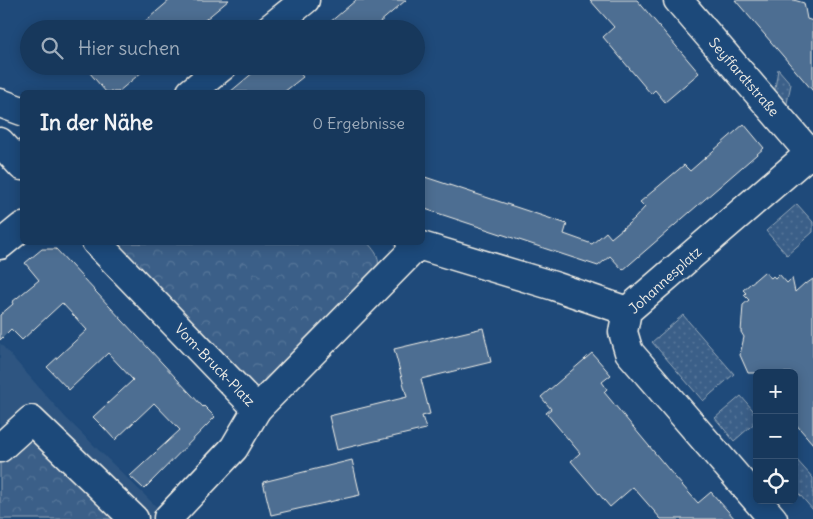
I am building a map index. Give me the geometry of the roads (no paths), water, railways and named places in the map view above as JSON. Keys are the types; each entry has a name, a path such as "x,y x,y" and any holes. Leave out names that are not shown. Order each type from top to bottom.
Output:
{"street":[{"path":"280,20 305,0"},
{"name":"Seyffardtstraße","path":"678,0 811,155"},
{"path":"194,90 213,75"},
{"path":"0,103 20,109"},
{"path":"0,142 20,164"},
{"name":"Johannesplatz","path":"773,519 629,352 623,332 627,311 811,155"},
{"path":"0,245 20,229"},
{"name":"Vom-Bruck-Platz","path":"99,245 257,409 413,245"},
{"name":"Vom-Bruck-Platz","path":"417,245 554,286 627,311"},
{"path":"168,518 234,448 257,409"},
{"path":"0,448 31,420 134,519"}]}
